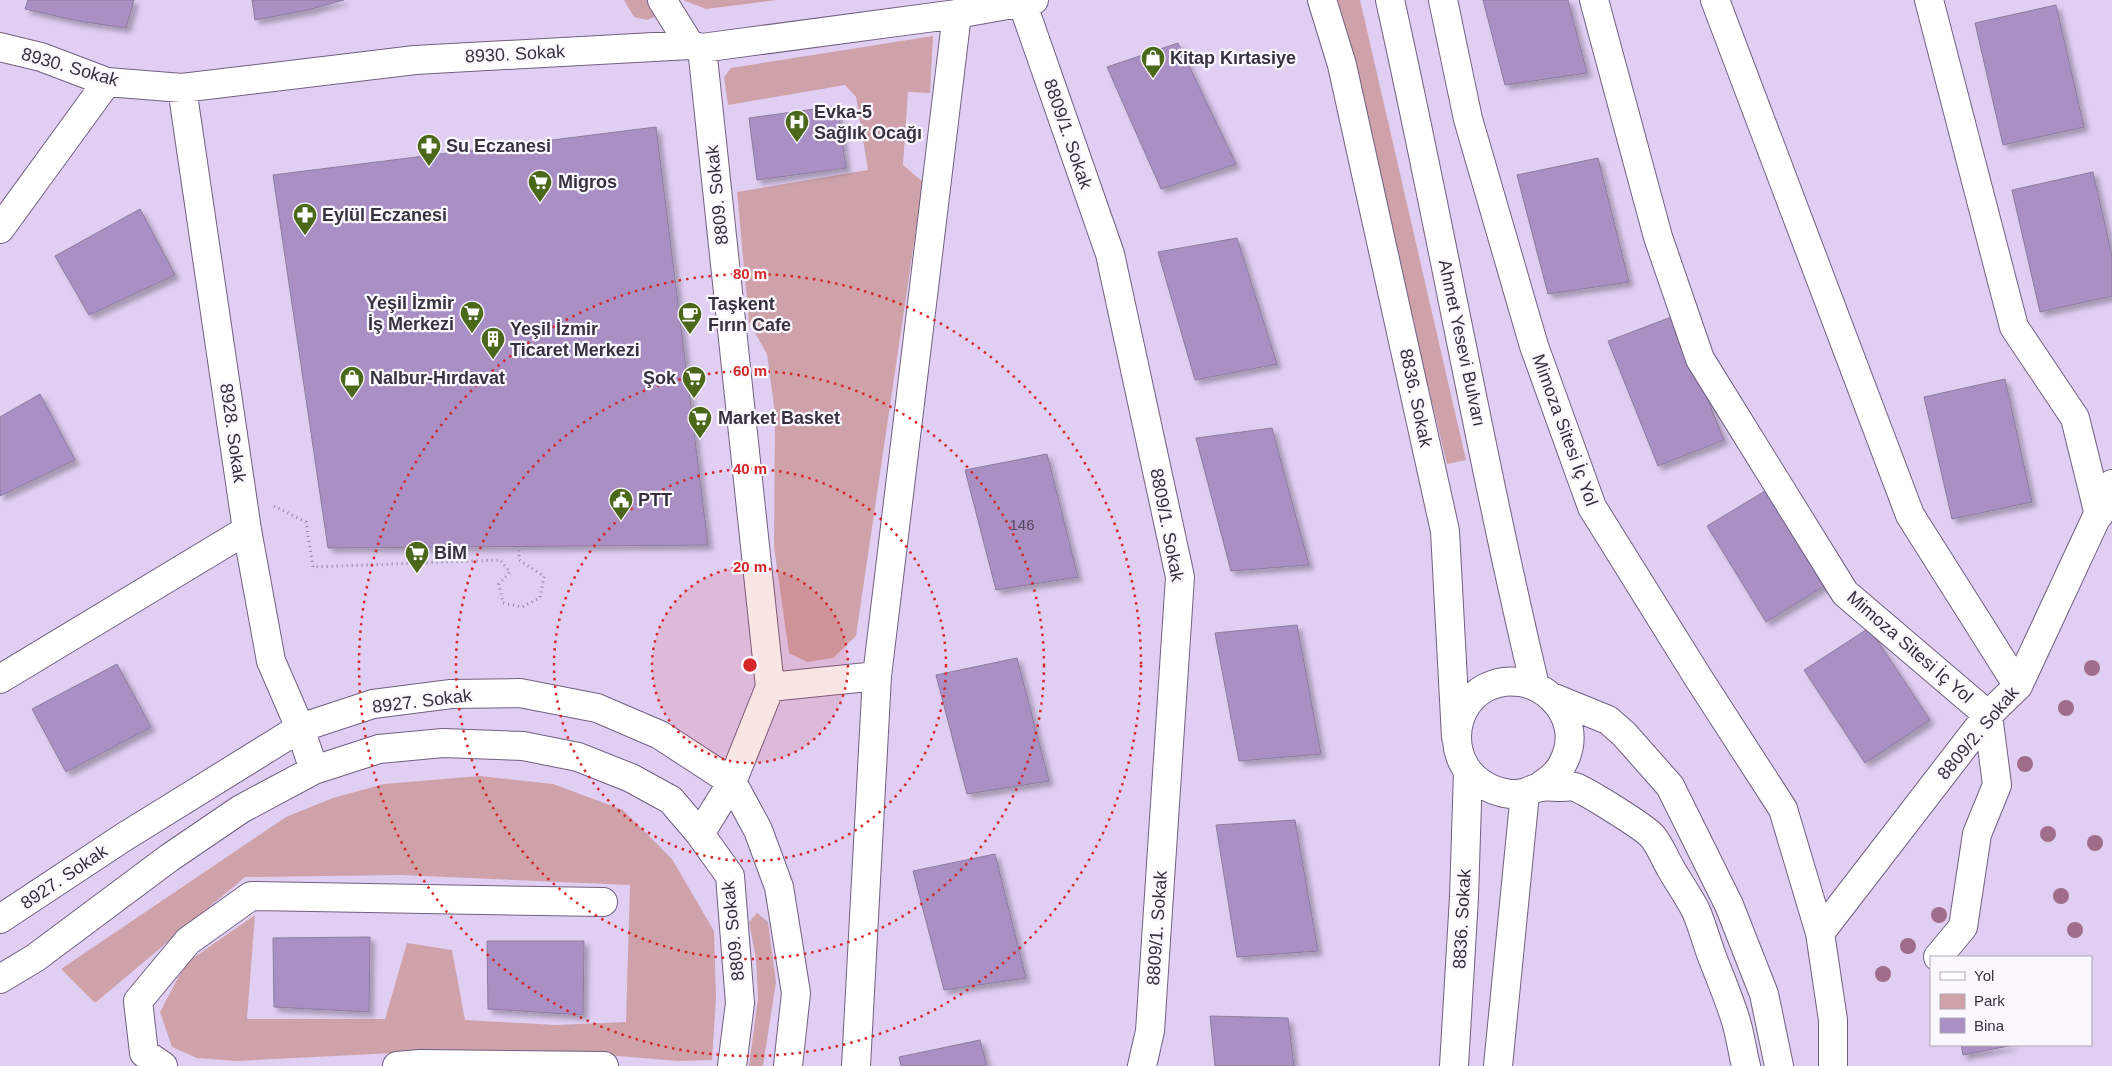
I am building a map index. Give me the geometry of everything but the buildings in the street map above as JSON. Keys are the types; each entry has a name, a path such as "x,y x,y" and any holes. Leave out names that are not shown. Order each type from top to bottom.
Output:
{"street":[{"path":"662,0 696,46"},
{"name":"8836. Sokak","path":"1322,0 1342,65 1446,532 1456,737"},
{"name":"Ahmet Yesevi Bulvarı","path":"1390,0 1420,137 1501,538 1544,692"},
{"name":"Mimoza Sitesi İç Yol","path":"1443,0 1468,119 1534,346 1592,506 1698,679 1783,809 1820,933 1833,1020 1833,1066"},
{"name":"Mimoza Sitesi İç Yol","path":"1594,0 1658,237 1700,359 1845,593 1988,715"},
{"path":"1715,0 1910,515 2018,686"},
{"path":"1930,0 2014,327 2075,418 2099,515"},
{"name":"8930. Sokak","path":"0,47 40,57 107,82 182,88 415,60 696,46 957,14 1028,1"},
{"name":"8809/1. Sokak","path":"1028,1 1110,254 1180,577 1150,1031 1142,1066"},
{"path":"856,1066 877,676 957,14"},
{"name":"8809. Sokak","path":"696,46 770,687 732,782 700,834 730,876 740,1003 732,1066"},
{"path":"0,228 107,82"},
{"name":"8928. Sokak","path":"182,88 245,517 271,661 300,728 314,770"},
{"name":"8809/2. Sokak","path":"1820,933 1988,715 2018,686 2112,484"},
{"path":"0,679 245,517"},
{"path":"770,687 877,676"},
{"path":"1746,1066 1735,1019 1695,911 1652,836 1607,805 1574,787 1532,790 1509,794 1494,791 1479,782 1468,772 1459,755 1456,737 1460,718 1470,701 1485,689 1503,682 1522,681 1608,720 1624,734 1670,786 1730,905 1764,994 1779,1066"},
{"path":"1532,790 1554,777 1564,763 1569,746 1569,729 1564,712 1544,692"},
{"name":"8927. Sokak","path":"0,919 124,837 300,728 373,704 451,694 520,693 596,708 660,735 732,782"},
{"path":"1939,956 1963,927 1977,834 1997,785 1988,715"},
{"path":"0,979 36,958 169,858 241,809 314,770 379,749 443,743 523,746 578,758 631,778 671,800 700,834"},
{"name":"8836. Sokak","path":"1454,1066 1464,897 1468,772"},
{"path":"732,782 758,830 779,887 796,993 788,1066"},
{"path":"1498,1066 1532,790"},
{"path":"163,1066 144,1052 138,1001 188,941 251,896 603,902"},
{"path":"397,1066 420,1064 604,1066"}],"path":[{"path":"245,517 264,500 306,522 313,567 500,560 510,572 499,584 503,603 522,607 540,598 544,576 519,560 518,546"}],"green space":[{"path":"624,0 649,0 659,15 647,20 634,17"},
{"path":"683,0 777,0 706,9"},
{"path":"1334,0 1360,0 1466,460 1447,464"},
{"path":"933,36 930,93 908,92 903,165 923,182 856,636 833,658 807,662 789,653 774,547 775,413 767,354 749,322 737,192 868,170 856,97 845,85 728,105 724,77 731,68"},
{"path":"479,776 553,784 623,810 672,859 714,931 716,998 712,1060 678,1061 558,1051 434,1051 235,1061 197,1058 172,1047 160,1012 186,963 255,915 247,1019 385,1019 407,943 452,950 465,1020 556,1025 626,1022 630,885 401,875 245,877 95,1003 61,969 286,817 333,798 384,784"},
{"path":"757,913 768,922 776,982 763,1066 749,1066 758,998 756,959 749,922"}],"place":[{"name":"Kitap Kırtasiye","path":"1153,79"},
{"name":"Evka-5 Sağlık Ocağı","path":"797,143"},
{"name":"Su Eczanesi","path":"429,167"},
{"name":"Migros","path":"540,203"},
{"name":"Eylül Eczanesi","path":"305,236"},
{"name":"Yeşil İzmir İş Merkezi","path":"472,334"},
{"name":"Taşkent Fırın Cafe","path":"690,335"},
{"name":"Yeşil İzmir Ticaret Merkezi","path":"493,360"},
{"name":"Nalbur-Hırdavat","path":"352,399"},
{"name":"Şok","path":"694,399"},
{"name":"Market Basket","path":"700,439"},
{"name":"PTT","path":"621,521"},
{"name":"BİM","path":"417,574"}]}
